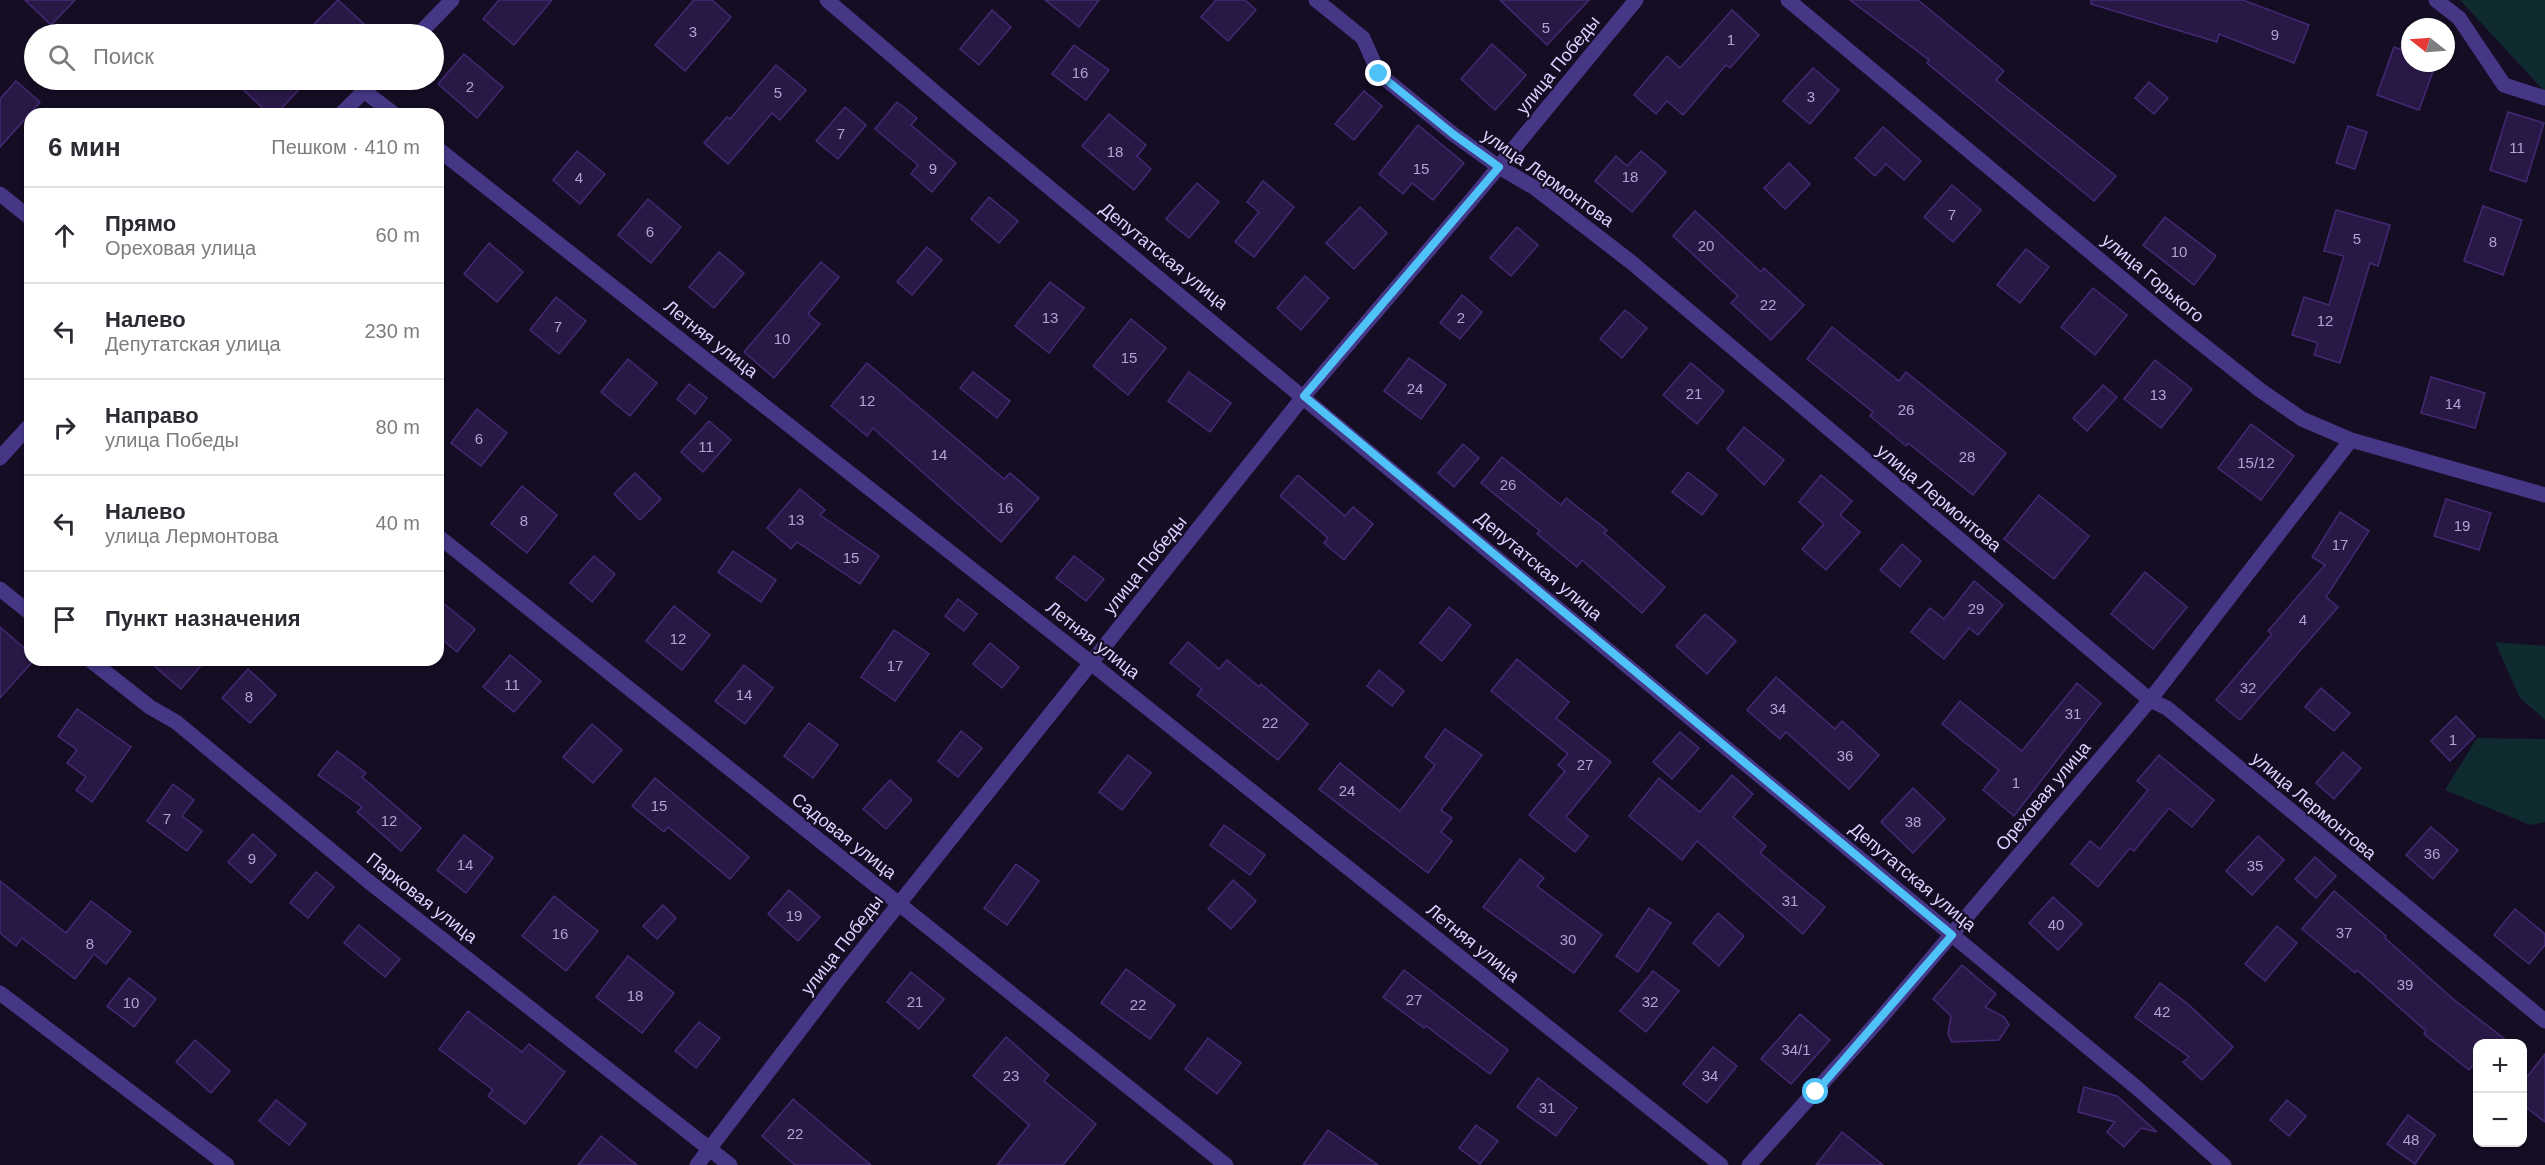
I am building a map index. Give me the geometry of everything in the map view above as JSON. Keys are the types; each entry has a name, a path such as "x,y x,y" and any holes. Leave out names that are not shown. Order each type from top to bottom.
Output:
{"street":[{"path":"429,24 452,0"},
{"name":"Депутатская улица","path":"827,0 964,117 1304,396 2137,1088 2224,1165"},
{"name":"улица Лермонтова","path":"1316,0 1363,38 1379,74 1453,134 1499,167 1535,188 1631,262 2150,700 2167,708 2545,1021"},
{"name":"улица Победы","path":"697,1165 899,904 1304,396 1499,167 1636,0"},
{"name":"улица Горького","path":"1788,0 2260,390 2302,420 2351,440 2545,495"},
{"path":"2436,0 2459,18 2504,85 2545,98"},
{"path":"347,108 365,90"},
{"path":"374,90 389,108"},
{"name":"Летняя улица","path":"444,154 1091,663 1721,1165"},
{"path":"0,194 24,213"},
{"path":"0,458 24,432"},
{"name":"Ореховая улица","path":"1749,1165 1816,1092 1952,935 2150,700 2351,440"},
{"name":"Садовая улица","path":"444,541 1226,1165"},
{"path":"0,589 24,608"},
{"name":"Парковая улица","path":"98,666 150,707 176,722 377,888 730,1165"},
{"path":"0,993 227,1165"}],"green space":[{"path":"2460,0 2545,0 2545,92"},
{"path":"2495,642 2545,646 2545,720 2520,698"},
{"path":"2477,738 2545,739 2545,822 2530,825 2445,790"}],"building":[{"path":"25,0 75,0 52,24"},
{"path":"338,0 364,24 314,24"},
{"path":"499,0 552,0 514,45 483,19"},
{"path":"694,0 712,0 731,17 685,71 655,45"},
{"path":"1045,0 1099,0 1079,27"},
{"path":"1216,0 1245,0 1256,10 1228,41 1201,17"},
{"path":"1500,0 1589,0 1547,45"},
{"path":"1850,0 1918,0 2004,71 1996,80 2116,176 2094,201 1927,63 1929,60"},
{"path":"2091,0 2243,0 2309,25 2294,63 2219,34 2217,42 2091,4"},
{"path":"992,10 1011,27 979,65 960,49"},
{"path":"1732,10 1759,35 1730,68 1726,65 1683,115 1667,101 1656,114 1634,95 1667,56 1680,68"},
{"path":"1492,44 1526,75 1495,110 1461,79"},
{"path":"1074,45 1109,70 1086,100 1052,74"},
{"path":"2394,47 2401,50 2401,72 2433,72 2419,110 2377,95"},
{"path":"464,54 503,87 477,118 444,89 444,77"},
{"path":"776,65 806,90 780,120 772,113 728,164 704,143 727,117 730,119"},
{"path":"1813,68 1839,90 1810,124 1783,101"},
{"path":"16,81 40,102 35,108 24,108 24,120 0,147 0,99"},
{"path":"2149,82 2168,98 2154,114 2135,98"},
{"path":"244,90 299,90 282,108 263,108"},
{"path":"1364,91 1382,106 1354,140 1335,124"},
{"path":"897,102 917,118 911,125 956,163 932,192 911,174 918,165 875,129"},
{"path":"845,107 866,125 838,159 816,141"},
{"path":"2508,112 2544,123 2526,182 2490,170"},
{"path":"1109,114 1146,145 1137,156 1151,169 1134,190 1082,146"},
{"path":"1418,125 1464,163 1433,200 1412,183 1403,194 1379,174"},
{"path":"2348,126 2367,132 2355,169 2336,163"},
{"path":"1883,127 1921,161 1904,180 1886,164 1875,176 1855,158"},
{"path":"577,151 605,174 580,204 553,180"},
{"path":"1641,151 1666,172 1632,212 1595,181 1616,156 1627,166"},
{"path":"1789,163 1810,184 1785,209 1764,188"},
{"path":"1263,181 1294,207 1254,257 1235,242 1259,212 1247,202"},
{"path":"1197,183 1219,202 1189,238 1166,219"},
{"path":"1952,185 1981,210 1953,242 1924,217"},
{"path":"989,197 1018,221 999,243 971,219"},
{"path":"648,199 681,227 651,263 618,235"},
{"path":"2483,206 2522,220 2503,275 2464,261"},
{"path":"1360,207 1387,233 1354,269 1326,243"},
{"path":"2336,210 2390,225 2378,266 2370,263 2340,363 2314,355 2318,343 2292,335 2304,297 2329,305 2344,256 2324,251"},
{"path":"1695,211 1761,272 1764,268 1804,305 1771,340 1731,303 1738,296 1673,236"},
{"path":"2165,217 2216,256 2194,285 2143,245"},
{"path":"1517,227 1538,245 1511,276 1490,258"},
{"path":"489,243 523,272 497,302 464,274"},
{"path":"927,247 942,260 912,295 897,282"},
{"path":"2026,249 2049,267 2020,303 1997,285"},
{"path":"719,252 744,273 714,308 689,287"},
{"path":"821,262 839,277 808,314 820,324 774,378 744,352"},
{"path":"1305,276 1329,298 1301,330 1277,308"},
{"path":"1050,282 1084,308 1049,353 1015,326"},
{"path":"2093,288 2127,315 2095,355 2061,327"},
{"path":"1462,295 1482,312 1460,339 1440,323"},
{"path":"556,297 586,321 559,354 530,330"},
{"path":"1625,310 1647,328 1622,358 1600,339"},
{"path":"1131,319 1166,348 1128,395 1093,366"},
{"path":"1832,327 1899,381 1906,372 2006,453 1973,495 1908,443 1906,446 1870,416 1873,412 1807,359"},
{"path":"1409,358 1446,385 1421,419 1384,391"},
{"path":"628,359 657,383 630,416 601,392"},
{"path":"2155,360 2192,389 2161,428 2124,399"},
{"path":"867,363 1004,479 1010,473 1039,498 1001,542 873,428 867,436 831,406"},
{"path":"1691,363 1724,391 1697,424 1663,395"},
{"path":"973,372 1010,401 997,418 960,388"},
{"path":"1189,372 1231,403 1210,432 1168,401"},
{"path":"2431,377 2485,393 2475,428 2421,413"},
{"path":"689,384 707,398 695,414 677,399"},
{"path":"2103,385 2117,397 2087,431 2073,418"},
{"path":"477,409 507,433 481,466 451,443"},
{"path":"709,421 731,440 703,472 681,452"},
{"path":"2251,424 2294,456 2261,500 2218,468"},
{"path":"1744,427 1784,460 1764,485 1727,449"},
{"path":"1463,444 1479,458 1454,487 1438,473"},
{"path":"1502,457 1561,505 1566,498 1607,530 1604,533 1665,587 1642,613 1582,560 1577,567 1537,534 1540,531 1481,483"},
{"path":"1688,472 1717,495 1702,515 1672,492"},
{"path":"635,473 661,499 640,520 614,494"},
{"path":"1298,475 1345,516 1353,507 1373,524 1344,560 1324,543 1328,538 1280,496"},
{"path":"1821,475 1852,501 1840,515 1860,532 1826,570 1802,549 1824,524 1799,502"},
{"path":"522,486 557,515 527,553 491,524"},
{"path":"800,489 825,510 820,515 879,556 860,584 797,542 791,549 767,528"},
{"path":"2039,495 2089,536 2054,579 2004,539"},
{"path":"2446,499 2491,513 2479,550 2434,536"},
{"path":"2340,512 2369,531 2326,597 2338,607 2240,720 2216,700 2272,634 2268,631 2325,565 2312,557"},
{"path":"1902,544 1921,561 1900,587 1880,570"},
{"path":"733,551 776,580 761,602 718,572"},
{"path":"594,556 615,574 592,602 570,583"},
{"path":"1074,556 1104,579 1086,601 1056,578"},
{"path":"2145,572 2187,607 2153,649 2111,614"},
{"path":"1974,581 2003,605 1978,635 1969,628 1944,659 1911,632 1930,608 1944,619"},
{"path":"958,599 977,614 964,631 945,616"},
{"path":"444,604 475,629 457,652 444,641"},
{"path":"674,606 710,635 682,670 646,641"},
{"path":"1449,607 1471,625 1442,661 1420,643"},
{"path":"1705,614 1736,641 1707,674 1676,646"},
{"path":"0,627 24,648 24,666 29,666 0,698"},
{"path":"894,630 929,654 895,701 861,677"},
{"path":"1188,642 1219,669 1227,660 1259,687 1261,684 1308,724 1278,760 1197,695 1202,689 1170,663"},
{"path":"990,643 1019,667 1002,688 973,664"},
{"path":"510,655 541,681 514,712 483,687"},
{"path":"1517,659 1569,702 1556,718 1611,762 1566,817 1588,836 1575,852 1529,815 1565,771 1558,765 1568,754 1491,691"},
{"path":"744,665 773,688 745,724 715,701"},
{"path":"154,666 201,666 181,689"},
{"path":"248,669 276,695 250,723 222,698"},
{"path":"1379,670 1404,691 1392,706 1367,686"},
{"path":"1776,677 1835,729 1842,721 1879,755 1849,789 1786,732 1780,739 1747,710"},
{"path":"2077,683 2101,703 2014,816 1983,790 1999,770 1942,724 1960,701 2022,751"},
{"path":"2321,688 2350,713 2334,731 2305,707"},
{"path":"77,709 131,747 92,802 76,790 86,777 67,763 77,750 58,736"},
{"path":"2456,716 2475,736 2450,761 2431,741"},
{"path":"809,723 838,745 813,778 784,756"},
{"path":"592,724 622,750 593,783 563,757"},
{"path":"1445,729 1482,755 1441,810 1452,818 1441,832 1452,841 1428,873 1319,789 1340,763 1400,811 1435,765 1425,757"},
{"path":"961,731 982,748 958,777 938,761"},
{"path":"1680,732 1699,748 1672,779 1653,762"},
{"path":"337,751 366,773 362,777 421,828 401,851 357,812 362,807 318,775"},
{"path":"2343,752 2361,768 2334,799 2316,783"},
{"path":"1128,755 1151,773 1122,810 1099,792"},
{"path":"2159,755 2214,800 2192,827 2169,808 2134,851 2130,848 2098,887 2071,864 2090,841 2100,849 2148,790 2137,781"},
{"path":"1732,775 1753,794 1733,817 1766,846 1760,853 1825,907 1803,934 1697,841 1682,860 1629,816 1659,778 1700,812"},
{"path":"655,778 749,857 730,879 668,827 664,832 632,806"},
{"path":"890,780 912,800 886,829 863,809"},
{"path":"173,784 194,800 182,816 202,831 187,851 147,821"},
{"path":"1913,788 1945,819 1913,853 1881,822"},
{"path":"1224,825 1265,855 1250,875 1210,845"},
{"path":"2431,827 2458,850 2433,879 2406,855"},
{"path":"253,834 276,855 251,883 228,862"},
{"path":"464,835 493,858 466,893 437,870"},
{"path":"2258,836 2284,860 2252,895 2226,871"},
{"path":"2315,857 2336,876 2316,898 2295,879"},
{"path":"1520,859 1544,878 1537,886 1602,935 1574,973 1483,907"},
{"path":"1016,864 1039,881 1007,925 984,908"},
{"path":"316,872 334,887 308,918 290,903"},
{"path":"1233,880 1256,901 1231,929 1208,909"},
{"path":"0,881 66,933 91,901 131,932 106,964 94,954 75,979 22,938 16,946 0,933"},
{"path":"789,890 820,917 798,941 768,914"},
{"path":"2334,891 2453,999 2505,1039 2473,1039 2473,1066 2469,1070 2424,1034 2426,1031 2357,970 2355,973 2302,929"},
{"path":"554,896 598,931 566,971 522,936"},
{"path":"2053,897 2082,924 2058,950 2029,923"},
{"path":"663,905 676,918 657,939 643,926"},
{"path":"1649,908 1671,923 1638,972 1616,956"},
{"path":"2515,909 2545,934 2545,945 2529,964 2494,935"},
{"path":"1718,913 1744,936 1719,966 1693,943"},
{"path":"359,925 400,959 385,977 344,943"},
{"path":"2277,926 2297,943 2265,981 2245,964"},
{"path":"628,956 674,993 642,1033 596,997"},
{"path":"1962,965 1996,994 1985,1007 2004,1017 2009,1025 1999,1040 1952,1042 1948,1034 1951,1016 1933,999"},
{"path":"1126,969 1175,1005 1150,1039 1101,1003"},
{"path":"1404,970 1508,1050 1490,1074 1383,997"},
{"path":"1653,971 1679,991 1646,1032 1620,1011"},
{"path":"911,972 944,999 919,1029 887,1002"},
{"path":"129,978 156,999 134,1027 107,1006"},
{"path":"2160,983 2188,1004 2233,1047 2202,1080 2183,1062 2189,1057 2135,1017"},
{"path":"468,1011 522,1052 529,1044 565,1072 525,1124 488,1096 493,1090 439,1049"},
{"path":"1800,1014 1830,1040 1791,1084 1761,1059"},
{"path":"699,1022 720,1038 696,1068 675,1051"},
{"path":"1006,1037 1049,1075 1044,1081 1096,1124 1063,1165 997,1165 1029,1125 973,1076"},
{"path":"1208,1038 1241,1063 1217,1094 1185,1069"},
{"path":"195,1040 230,1071 211,1093 176,1062"},
{"path":"1713,1047 1737,1066 1707,1103 1683,1084"},
{"path":"2545,1054 2545,1122 2527,1108 2527,1077"},
{"path":"1538,1078 1577,1108 1556,1136 1517,1107"},
{"path":"2084,1087 2117,1096 2157,1132 2141,1128 2124,1147 2107,1132 2115,1122 2078,1112"},
{"path":"793,1099 871,1165 795,1165 762,1136"},
{"path":"276,1100 306,1124 289,1145 259,1121"},
{"path":"2287,1100 2306,1116 2289,1136 2270,1120"},
{"path":"2408,1115 2435,1135 2415,1164 2387,1144"},
{"path":"1476,1125 1498,1141 1480,1164 1459,1148"},
{"path":"1328,1130 1378,1165 1303,1165"},
{"path":"1842,1132 1883,1165 1816,1165"},
{"path":"601,1136 637,1165 578,1165"}],"route":[{"path":"1379,74 1453,134 1499,167 1304,396 1952,935 1816,1092"}]}
